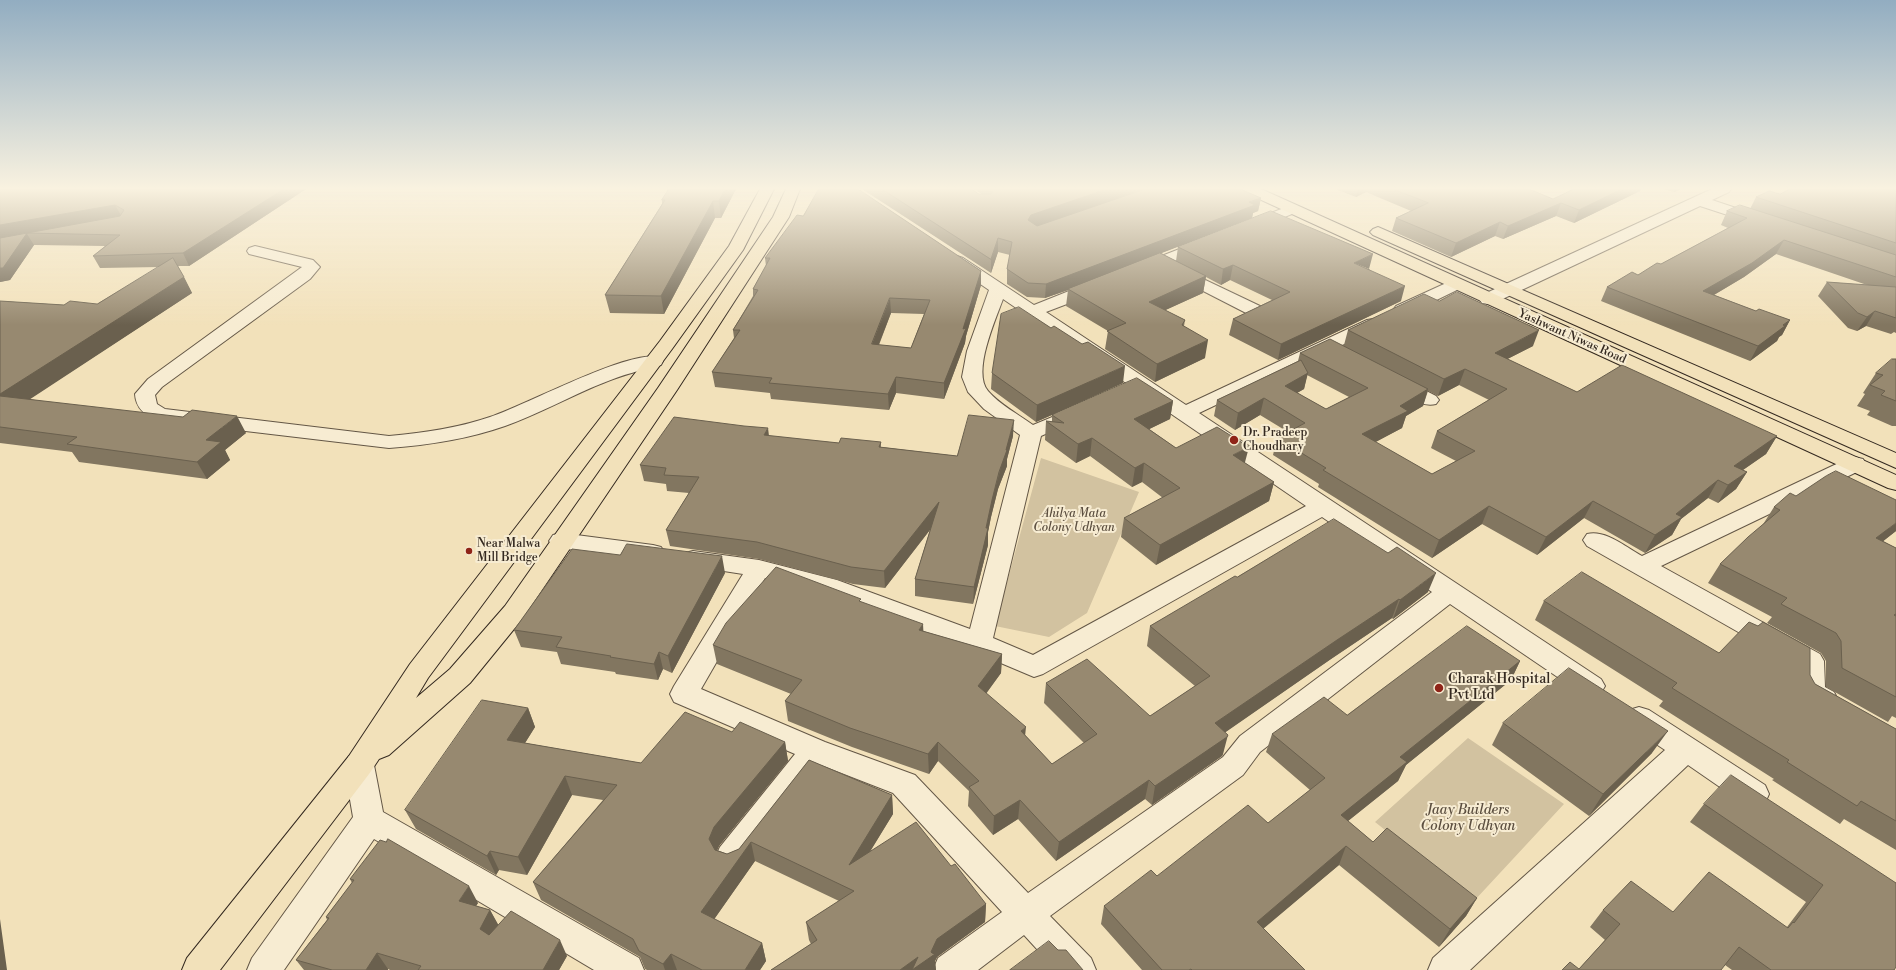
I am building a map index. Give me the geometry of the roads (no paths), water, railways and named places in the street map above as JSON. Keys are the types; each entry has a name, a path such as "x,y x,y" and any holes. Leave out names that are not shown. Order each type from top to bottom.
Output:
{"main road":[{"path":"199,970 359,765 419,671 660,353 737,247 744,234"},
{"path":"359,765 460,676 514,612 561,541 696,347 770,234"},
{"name":"Yashwant Niwas Road","path":"1347,234 1896,483"},
{"name":"Yashwant Niwas Road","path":"1383,234 1896,461"},
{"path":"660,353 696,347"}],"street":[{"path":"1488,299 1627,234"},
{"path":"1129,274 1218,239"},
{"path":"940,249 1448,592 1771,806"},
{"path":"255,251 307,263 312,267 155,383 146,394 145,402 150,409 161,414 389,442 422,439 467,430 499,420 616,370 660,353"},
{"path":"1159,262 1256,311"},
{"path":"1033,311 1107,283"},
{"path":"1184,413 1455,284"},
{"path":"998,288 976,351 972,377 978,392 991,406 1031,433"},
{"path":"1326,346 1360,364"},
{"path":"1381,375 1429,400"},
{"path":"1119,394 1140,384"},
{"path":"1031,433 1090,407"},
{"path":"979,643 1031,433"},
{"path":"1641,566 1855,464"},
{"path":"561,541 759,568 837,589 979,643 1034,667 1322,507"},
{"path":"1595,540 1811,661 1811,693 1844,712"},
{"path":"759,568 684,694 815,750 904,784 1079,970"},
{"path":"950,970 1233,766 1250,744 1448,592"},
{"path":"1445,970 1686,749"},
{"path":"731,857 815,750"},
{"path":"264,970 369,820 359,765"},
{"path":"369,820 627,970"}],"place":[{"name":"Dr. Pradeep Choudhary","path":"1234,440"},
{"name":"Near Malwa Mill Bridge","path":"469,551"},
{"name":"Charak Hospital Pvt Ltd","path":"1439,688"}],"park label":[{"name":"Ahilya Mata Colony Udhyan","path":"1074,521"},
{"name":"Jaay Builders Colony Udhyan","path":"1468,820"}]}
